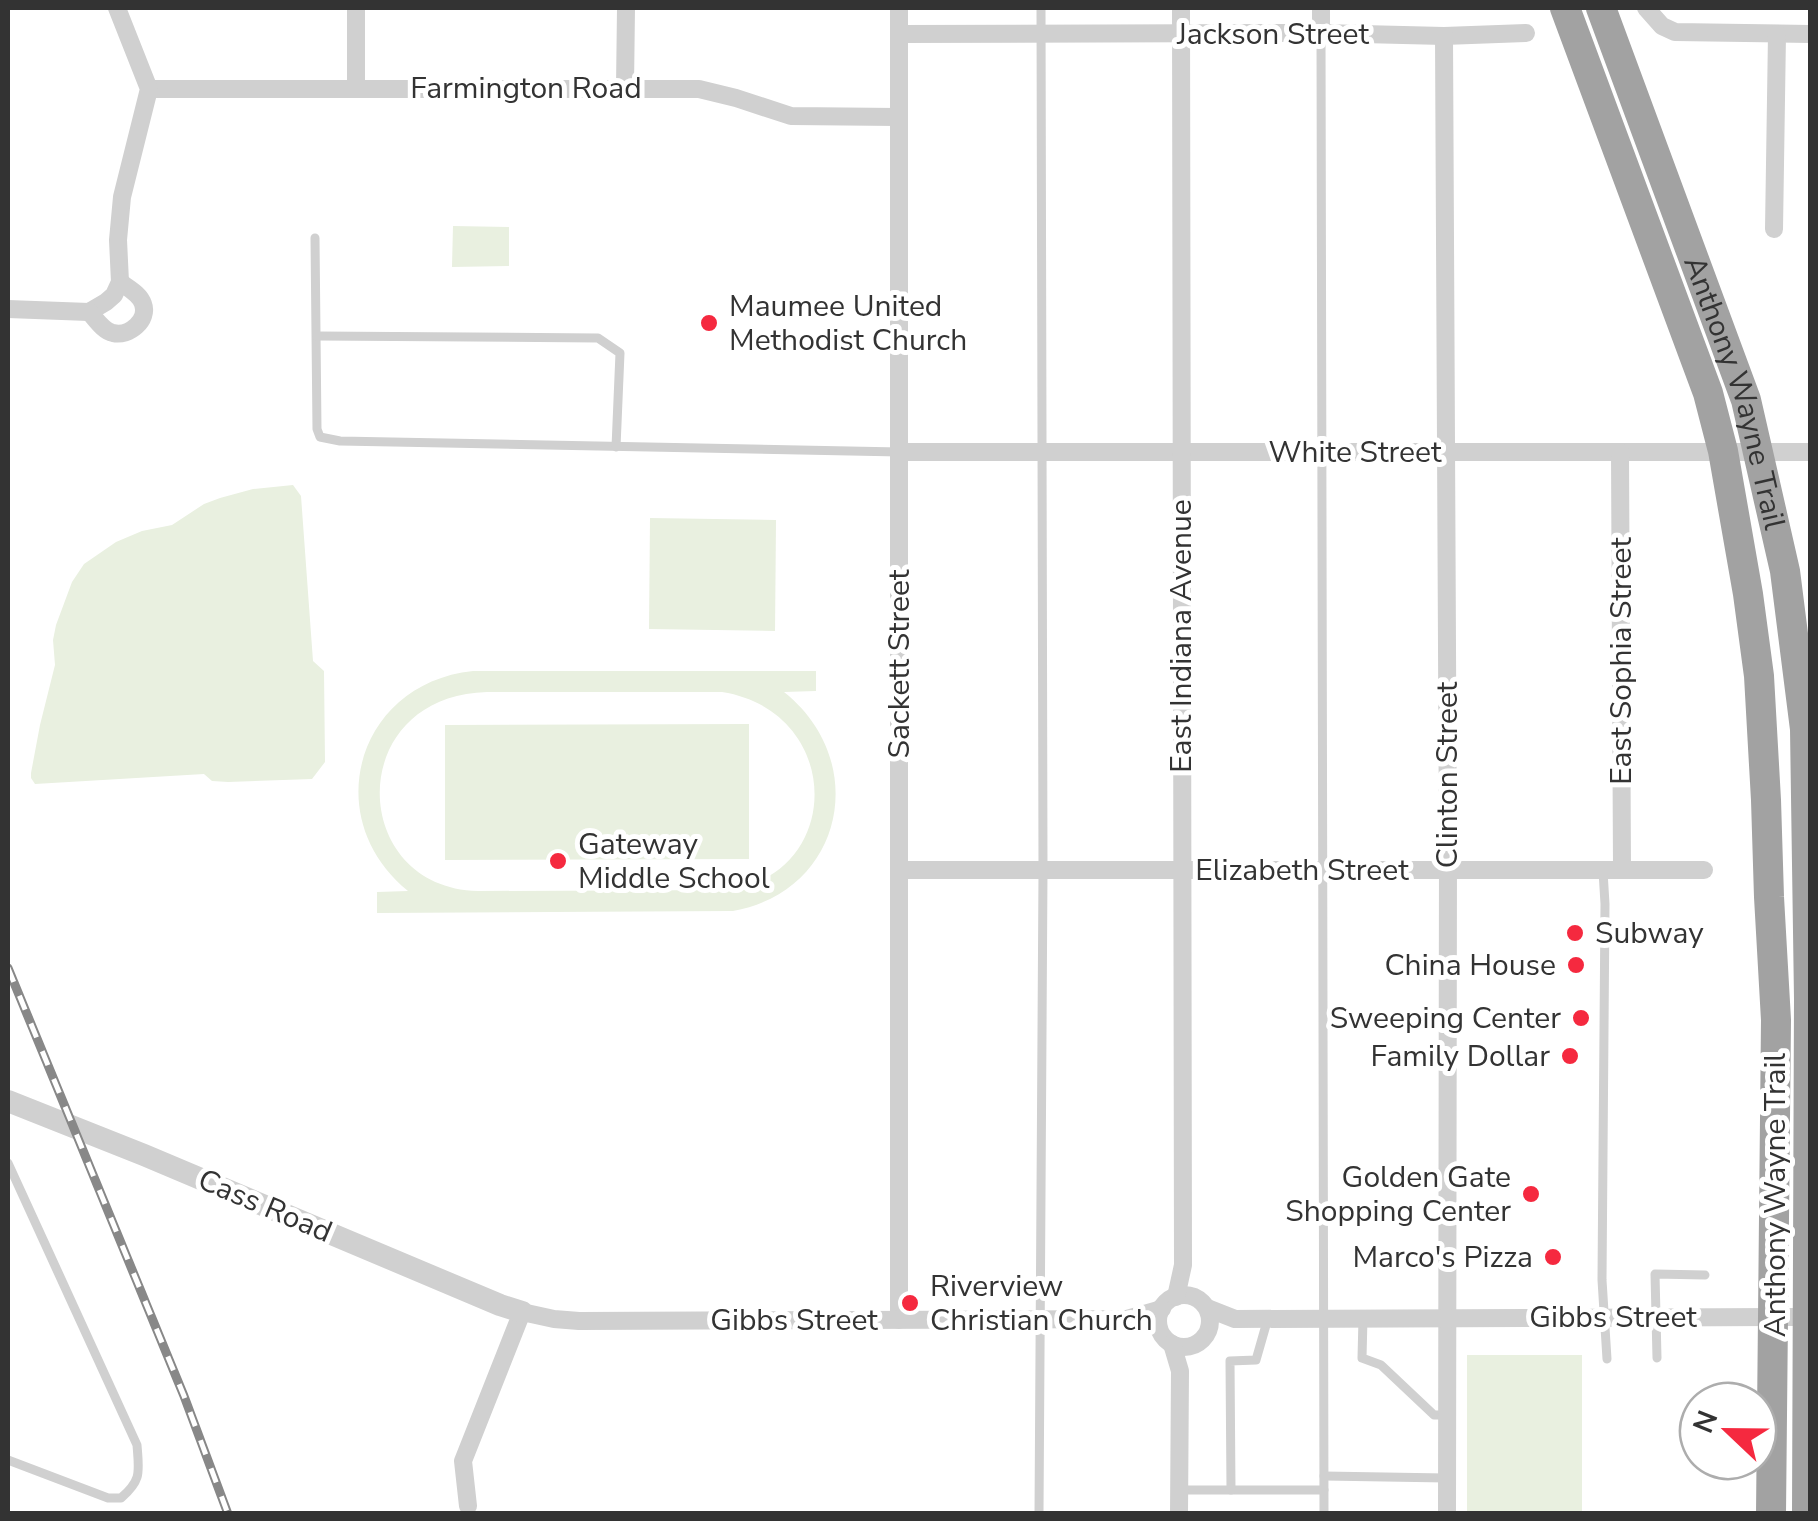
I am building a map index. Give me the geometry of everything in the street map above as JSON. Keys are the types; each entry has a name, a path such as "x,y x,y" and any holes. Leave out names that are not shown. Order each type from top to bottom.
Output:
{"highway":[{"name":"Anthony Wayne Trail","path":"1565,8 1708,393 1723,451 1748,594 1759,676 1766,782 1776,1020 1771,1514"},
{"name":"Anthony Wayne Trail","path":"1602,8 1746,400 1785,571 1804,729 1809,999 1807,1514"}],"street":[{"path":"8,309 89,312 114,295 120,282 122,197 150,89 117,8"},
{"path":"356,8 356,88"},
{"path":"626,8 626,87"},
{"name":"Sackett Street","path":"899,8 899,1320"},
{"name":"East Indiana Avenue","path":"1181,8 1184,1303"},
{"path":"1322,8 1322,32"},
{"path":"1646,8 1662,26 1676,32 1810,34"},
{"name":"Jackson Street","path":"900,34 1526,34"},
{"path":"1774,229 1777,34"},
{"name":"Clinton Street","path":"1444,36 1446,1514"},
{"name":"Farmington Road","path":"150,89 698,88 791,116 898,116"},
{"path":"89,312 112,334 134,328 143,317 144,306 120,282"},
{"name":"White Street","path":"900,452 1810,452"},
{"name":"East Sophia Street","path":"1612,869 1620,452"},
{"name":"Elizabeth Street","path":"899,870 1704,870"},
{"name":"Cass Road","path":"8,1101 522,1312"},
{"path":"1179,1514 1180,1372 1159,1316 1184,1303 1210,1316 1180,1372"},
{"name":"Gibbs Street","path":"522,1312 579,1321 1127,1319 1184,1303 1235,1318 1809,1317"},
{"path":"468,1506 464,1461 522,1312"},
{"name":"Gibbs Street","path":"1200,1340 1235,1318"},
{"name":"Gibbs Street","path":"1127,1319 1166,1338"},
{"path":"1166,1338 1185,1347 1200,1340"}],"lane":[{"path":"1038,1514 1043,871 1041,8"},
{"path":"1322,32 1324,1514"},
{"path":"315,238 320,436 340,441 900,452"},
{"path":"316,336 598,338 620,352 616,447"},
{"path":"1607,1358 1604,1316 1612,869"},
{"path":"8,1163 137,1446 139,1467 135,1485 121,1498 108,1498 8,1460"},
{"path":"1657,1358 1655,1274 1705,1275"},
{"path":"1231,1490 1230,1362 1256,1360 1268,1318"},
{"path":"1363,1318 1362,1358 1381,1365 1434,1415 1446,1416"},
{"path":"1324,1476 1446,1478"},
{"path":"1179,1490 1324,1490"}],"green space":[{"path":"453,226 509,227 509,266 452,267"},
{"path":"293,485 301,496 313,661 324,671 325,762 312,779 228,782 212,781 204,774 35,784 31,773 55,665 56,625 72,582 84,564 116,542 172,525 204,504 253,489"},
{"path":"650,518 776,520 775,631 649,629"},
{"path":"473,671 816,671 816,691 784,692 811,720 828,753 835,786 833,820 821,851 800,878 771,899 733,911 377,913 377,892 408,891 380,861 364,828 358,792 363,758 378,727 401,700 433,681","holes":["487,692 722,692 762,705 790,728 808,758 814,791 810,824 795,854 768,877 730,890 478,891 435,882 404,859 386,828 380,792 387,756 407,724 440,702"]},
{"path":"749,724 749,859 445,860 445,725"},
{"path":"1467,1355 1582,1355 1582,1513 1467,1513"}],"railway":[{"path":"8,968 184,1396 228,1514"}],"place":[{"name":"Maumee United Methodist Church","path":"709,323"},
{"name":"Gateway Middle School","path":"558,861"},
{"name":"Subway","path":"1575,933"},
{"name":"China House","path":"1576,965"},
{"name":"Sweeping Center","path":"1581,1018"},
{"name":"Family Dollar","path":"1570,1056"},
{"name":"Golden Gate Shopping Center","path":"1531,1194"},
{"name":"Marco's Pizza","path":"1553,1257"},
{"name":"Riverview Christian Church","path":"910,1303"}]}
